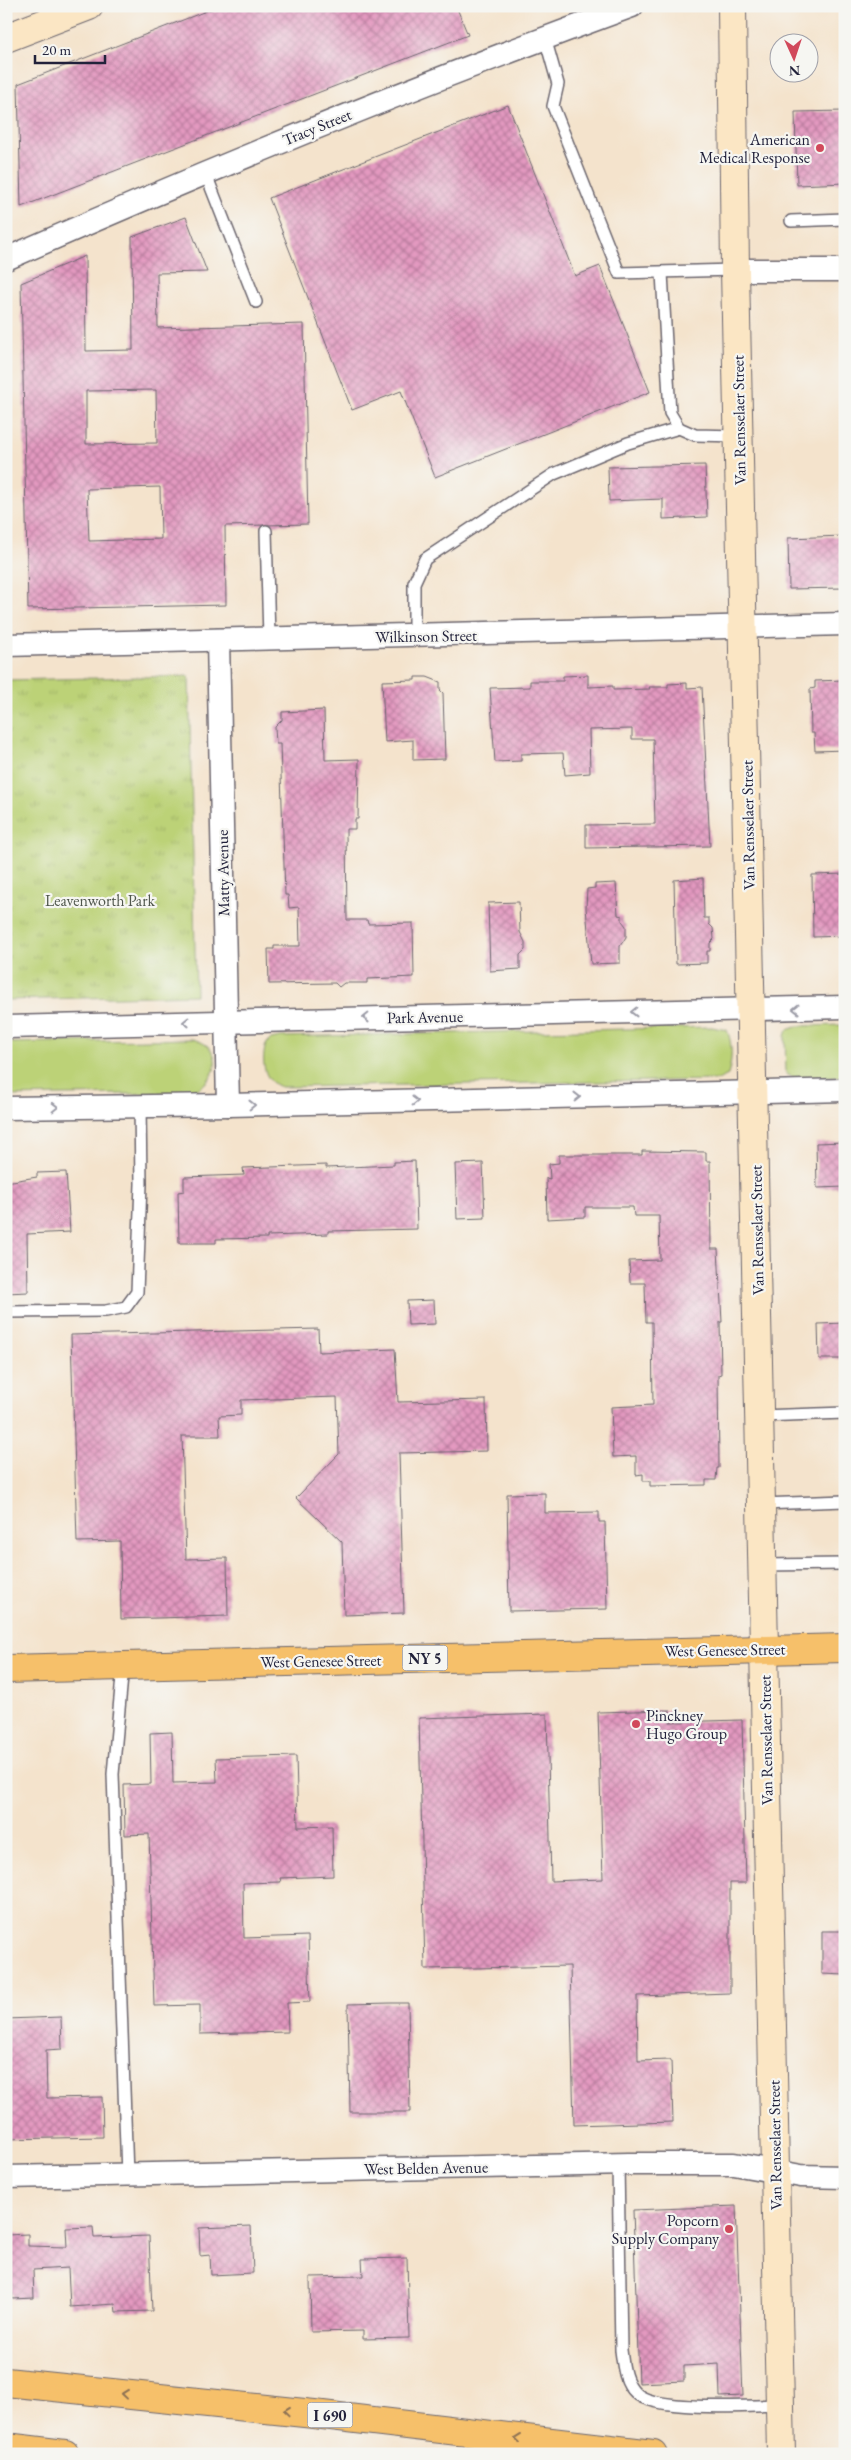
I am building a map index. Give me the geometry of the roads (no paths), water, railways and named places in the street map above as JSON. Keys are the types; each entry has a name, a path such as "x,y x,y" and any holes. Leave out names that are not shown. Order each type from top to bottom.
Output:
{"main road":[{"name":"West Genesee Street","path":"6,1669 845,1648"},
{"name":"I 690","path":"6,2382 314,2414 653,2454"},
{"path":"6,2447 65,2454"}],"street":[{"path":"6,38 89,6"},
{"name":"Tracy Street","path":"6,259 205,172 545,38 632,6"},
{"name":"Van Rensselaer Street","path":"732,6 735,270 754,1092 781,2454"},
{"path":"735,270 845,270"},
{"name":"Wilkinson Street","path":"6,645 845,624"},
{"name":"Matty Avenue","path":"218,640 228,1106"},
{"name":"Park Avenue","path":"6,1027 845,1008"},
{"path":"6,1108 140,1105 228,1106 845,1090"},
{"name":"West Belden Avenue","path":"6,2177 618,2164 734,2164 801,2176 845,2177"}],"lane":[{"path":"545,38 558,84 553,106 619,272 662,273 735,270"},
{"path":"205,172 256,302"},
{"path":"791,220 845,219"},
{"path":"662,273 670,413 679,428 695,435 739,436"},
{"path":"414,636 414,583 424,559 554,474 628,443 679,428"},
{"path":"266,531 269,638"},
{"path":"6,1312 106,1311 126,1307 137,1292 141,1184 140,1105"},
{"path":"760,1416 845,1413"},
{"path":"761,1504 845,1502"},
{"path":"762,1565 845,1564"},
{"path":"123,1666 114,1774 127,2175"},
{"path":"618,2164 621,2350 623,2367 630,2386 636,2394 650,2401 685,2405 740,2407 780,2405"}],"place":[{"name":"American Medical Response","path":"820,148"},
{"name":"Pinckney Hugo Group","path":"636,1724"},
{"name":"Popcorn Supply Company","path":"729,2229"}],"park label":[{"name":"Leavenworth Park","path":"100,900"}]}
